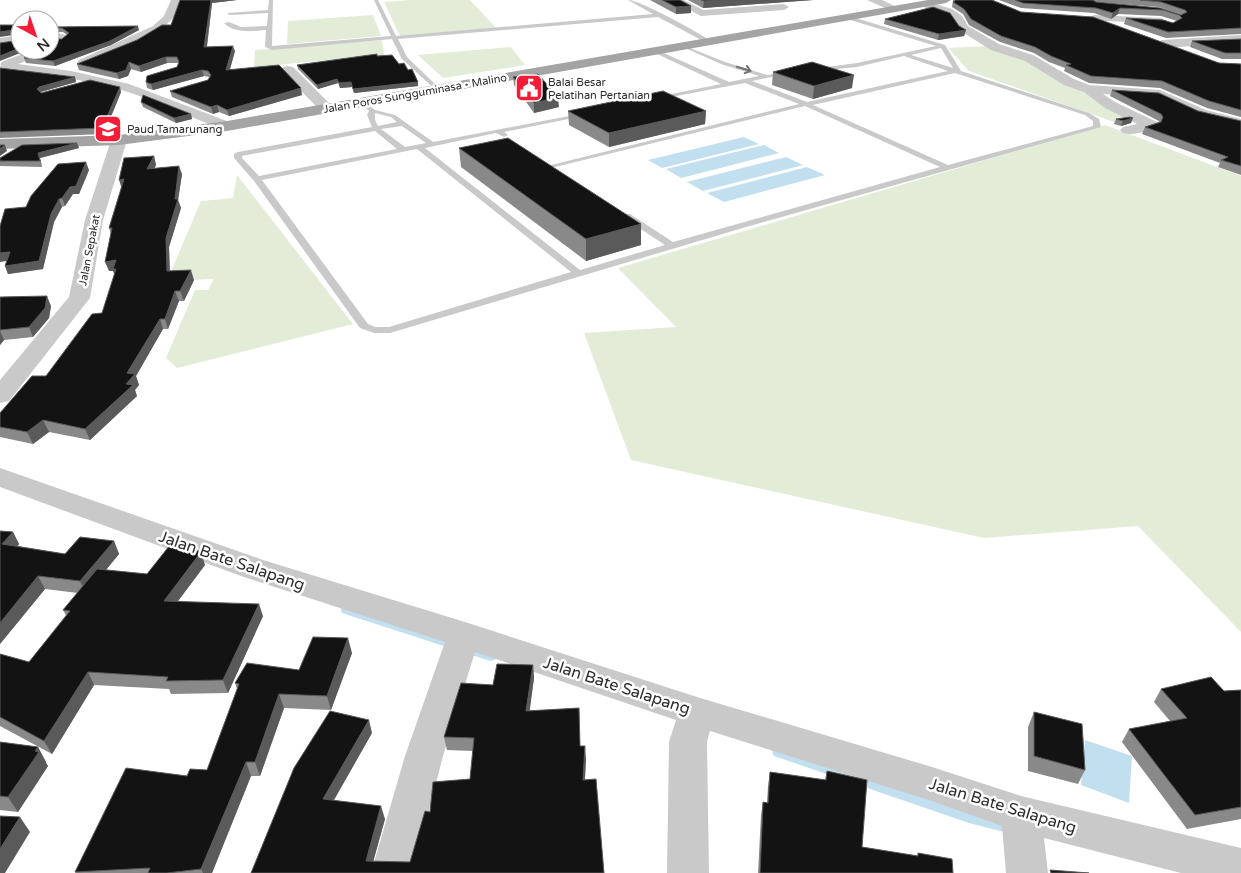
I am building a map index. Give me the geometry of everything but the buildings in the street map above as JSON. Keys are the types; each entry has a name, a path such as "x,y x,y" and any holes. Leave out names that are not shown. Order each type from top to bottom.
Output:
{"main road":[{"name":"Jalan Poros Sungguminasa - Malino","path":"0,144 20,147 119,140 227,126 327,108 368,106 438,90 946,0"}],"street":[{"path":"18,60 0,67 34,69 94,59 157,28 169,17 176,0"},
{"path":"678,1 703,0"},
{"path":"678,1 701,13 785,6 772,0"},
{"path":"872,0 896,9"},
{"path":"925,4 958,17 962,22 962,28 994,47 1029,58 1069,82 1087,89 1110,105 1152,126 1128,130"},
{"path":"1078,17 1161,21 1172,24"},
{"path":"1094,18 1128,31"},
{"path":"1189,29 1241,47"},
{"path":"1187,53 1158,42 1241,39"},
{"path":"57,66 90,82 120,86 153,96 227,126"},
{"path":"288,70 327,108"},
{"path":"120,86 138,80"},
{"path":"153,96 179,89"},
{"path":"1087,89 1160,94 1202,113 1241,123"},
{"name":"Jalan Sepakat","path":"0,396 79,298 83,286 94,220 119,140"},
{"name":"Jalan Bate Salapang","path":"0,477 460,646 693,725 932,784 1024,843 1241,868"},
{"path":"392,873 424,756 460,646"},
{"path":"688,873 693,725"}],"lane":[{"path":"271,0 268,47 272,48 661,15"},
{"path":"376,0 404,58 438,90"},
{"path":"630,0 709,42"},
{"path":"230,13 270,11"},
{"path":"849,18 943,46 958,71"},
{"path":"227,23 230,27 240,29 269,28"},
{"path":"814,70 857,65 943,46"},
{"path":"687,47 723,63 766,76"},
{"path":"657,52 728,84"},
{"path":"404,123 238,154 238,158 257,179 364,326 374,330 390,330 671,245 946,167 1097,127 1097,120 1087,114 906,55"},
{"path":"693,69 723,63"},
{"path":"551,166 806,104 958,71"},
{"path":"652,100 766,76 796,72"},
{"path":"745,81 806,104 946,167"},
{"path":"368,106 393,116 432,144"},
{"path":"368,106 370,120 404,150"},
{"path":"257,179 594,112"},
{"path":"498,131 513,141"},
{"path":"418,147 577,272"},
{"path":"543,161 559,171"},
{"path":"623,214 671,245"}],"green space":[{"path":"470,0 496,28 400,36 384,2"},
{"path":"373,15 381,36 287,44 288,21"},
{"path":"382,40 384,55 254,67 255,50"},
{"path":"986,46 1025,58 1133,120 1114,122 969,71 948,48"},
{"path":"511,47 525,65 443,78 418,55"},
{"path":"1105,125 1241,176 1241,632 1138,526 984,538 631,460 584,333 676,327 618,268"},
{"path":"237,175 353,324 177,368 166,358 195,290 208,290 214,279 167,281 201,201 233,198"}],"water":[{"path":"744,137 759,144 662,168 648,160"},
{"path":"764,145 779,153 681,178 666,169"},
{"path":"786,157 803,165 703,191 687,182"},
{"path":"807,167 825,175 724,202 707,193"},
{"path":"1085,740 1132,756 1129,803 1081,785"}],"waterway":[{"path":"346,610 490,657"},
{"path":"778,752 969,817 1008,827"}],"place":[{"name":"Balai Besar Pelatihan Pertanian","path":"529,88"},
{"name":"Paud Tamarunang","path":"108,129"}]}
